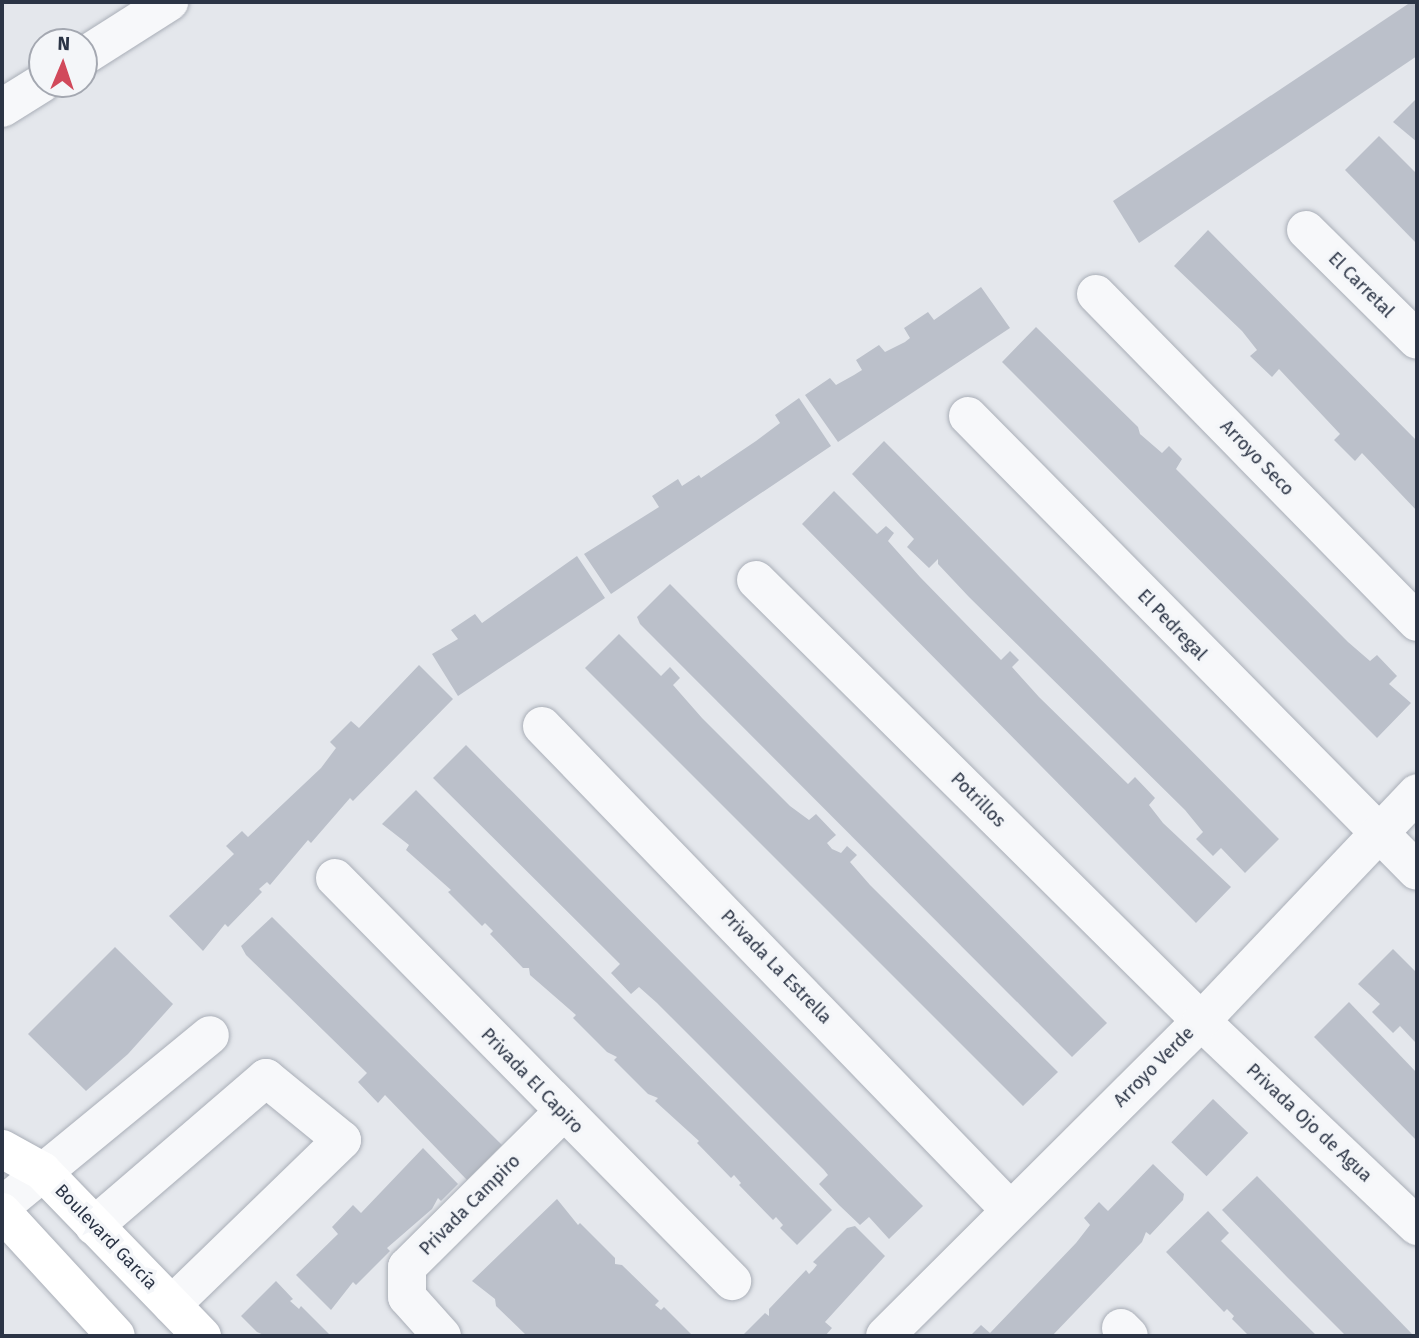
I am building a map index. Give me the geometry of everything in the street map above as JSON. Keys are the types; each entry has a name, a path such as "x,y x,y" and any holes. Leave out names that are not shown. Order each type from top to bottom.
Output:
{"main road":[{"name":"Boulevard García","path":"2,1149 42,1171 202,1336"},
{"path":"2,1209 116,1336"}],"street":[{"path":"98,47 169,2"},
{"path":"2,108 28,92"},
{"name":"El Carretal","path":"1306,230 1417,340"},
{"name":"Arroyo Seco","path":"1096,294 1417,622"},
{"name":"El Pedregal","path":"968,416 1377,834 1417,871"},
{"name":"Potrillos","path":"756,580 1200,1021"},
{"name":"Privada La Estrella","path":"542,726 1009,1209"},
{"name":"Arroyo Verde","path":"885,1336 1009,1209 1200,1021 1417,793"},
{"name":"Privada El Capiro","path":"335,878 562,1113 732,1281"},
{"name":"Privada Ojo de Agua","path":"1200,1021 1417,1226"},
{"path":"2,1209 42,1171 210,1035"},
{"path":"94,1226 266,1078 342,1140 172,1305"},
{"name":"Privada Campiro","path":"442,1336 407,1297 407,1267 562,1113"}],"building":[{"path":"1411,2 1417,2 1417,56 1139,243 1113,201"},
{"path":"1417,98 1417,142 1393,122"},
{"path":"1379,136 1417,174 1417,244 1345,170"},
{"path":"1208,230 1417,441 1417,511 1362,453 1355,461 1334,440 1340,434 1279,369 1272,377 1250,356 1257,350 1242,331 1174,266"},
{"path":"981,287 1010,328 838,442 805,395 830,378 836,385 854,375 862,370 856,360 879,345 885,352 905,342 910,338 904,328 928,312 934,320"},
{"path":"1036,327 1138,427 1140,434 1162,453 1169,446 1182,459 1176,469 1348,642 1370,661 1377,655 1397,676 1389,684 1411,703 1377,738 1002,362"},
{"path":"799,398 831,446 611,594 584,554 659,507 652,496 678,479 682,486 699,475 701,478 756,441 780,423 775,415"},
{"path":"884,441 1279,839 1245,873 1221,848 1213,856 1196,839 1203,832 1185,810 969,597 938,564 938,559 929,568 907,547 914,539 852,474"},
{"path":"834,491 877,534 886,526 894,533 888,541 920,577 1001,660 1010,651 1019,660 1012,667 1039,697 1128,784 1135,777 1155,798 1149,805 1163,823 1231,887 1196,923 802,524"},
{"path":"577,556 605,598 458,696 432,654 458,639 451,630 475,614 482,623"},
{"path":"670,584 1107,1023 1072,1057 640,624 637,617"},
{"path":"619,634 661,676 670,667 680,678 673,685 702,718 790,806 809,820 816,814 836,835 827,843 832,849 841,853 847,846 857,855 850,862 870,885 1058,1072 1023,1106 585,668"},
{"path":"419,665 453,699 353,801 350,798 311,843 308,840 270,885 267,882 259,889 262,892 228,927 225,924 203,951 169,916 234,854 226,846 242,831 248,837 321,768 336,748 330,742 351,721 359,728"},
{"path":"466,745 923,1206 889,1239 869,1217 860,1225 839,1205 819,1184 828,1175 824,1170 657,1003 639,987 631,994 611,973 620,964 433,778"},
{"path":"416,790 832,1210 797,1245 780,1228 783,1225 776,1217 773,1220 739,1185 741,1183 734,1175 731,1178 697,1143 699,1141 655,1101 658,1098 648,1094 614,1060 617,1057 607,1052 573,1018 576,1015 530,975 529,968 523,968 490,934 493,931 485,923 482,926 448,892 451,890 406,850 409,845 382,824"},
{"path":"272,917 502,1145 467,1180 385,1095 378,1103 358,1082 367,1073 246,955 241,946"},
{"path":"115,947 173,1004 128,1054 86,1091 28,1034"},
{"path":"1393,949 1417,973 1415,1042 1400,1026 1393,1033 1372,1012 1380,1004 1358,984"},
{"path":"1349,1002 1417,1073 1417,1141 1314,1037"},
{"path":"1213,1099 1248,1133 1207,1176 1171,1142"},
{"path":"423,1148 458,1184 441,1201 438,1198 432,1209 387,1248 390,1251 356,1285 353,1282 331,1310 296,1275 338,1234 332,1227 353,1205 361,1213"},
{"path":"1153,1164 1184,1194 1183,1200 1150,1235 1146,1232 1142,1242 1052,1336 970,1336 981,1325 990,1333 1076,1243 1090,1225 1084,1218 1099,1202 1108,1211"},
{"path":"1257,1176 1414,1336 1346,1336 1288,1278 1222,1210"},
{"path":"557,1199 578,1225 580,1223 615,1258 615,1264 622,1265 659,1301 655,1305 661,1310 664,1307 693,1336 527,1336 496,1306 495,1299 472,1281"},
{"path":"1208,1211 1229,1233 1221,1241 1317,1336 1249,1336 1232,1319 1234,1316 1227,1309 1224,1312 1166,1252"},
{"path":"855,1226 885,1256 825,1322 832,1328 825,1336 742,1336 765,1313 769,1316 769,1309 806,1270 809,1274 813,1270 817,1265 813,1262 847,1228"},
{"path":"276,1281 293,1299 290,1301 299,1309 301,1306 331,1336 266,1336 257,1332 241,1316"}]}
